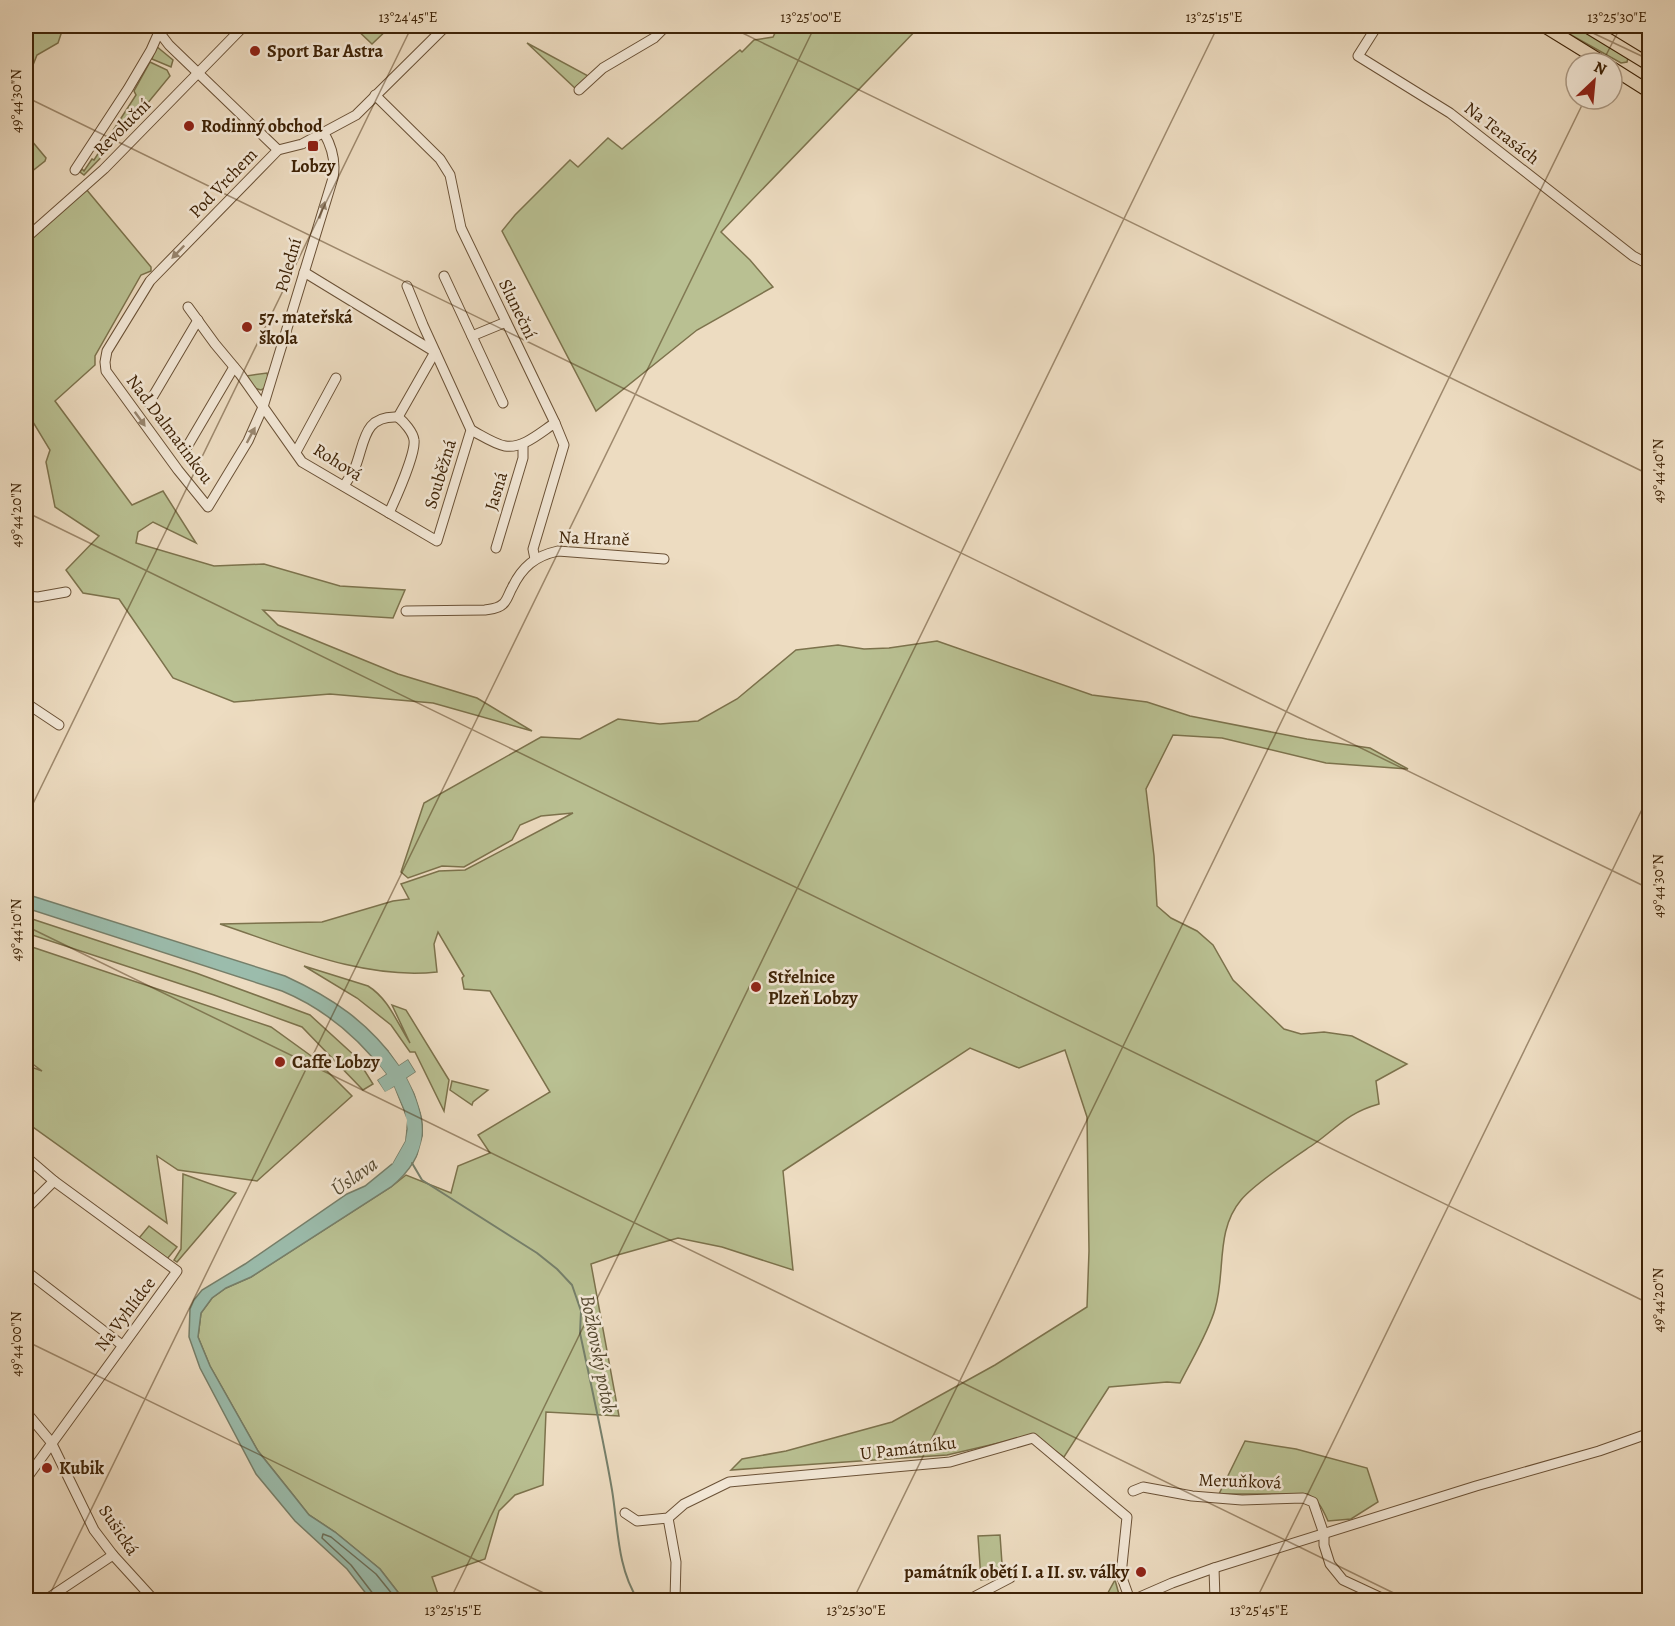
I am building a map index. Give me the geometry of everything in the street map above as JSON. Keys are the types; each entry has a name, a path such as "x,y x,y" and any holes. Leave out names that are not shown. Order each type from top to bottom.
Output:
{"main road":[{"path":"1544,26 1585,51"},
{"path":"1586,26 1650,65"},
{"path":"1624,76 1650,92"}],"street":[{"path":"244,26 198,73 278,150"},
{"name":"Pod Vrchem","path":"107,351 150,281 278,150 302,144 357,115 446,26"},
{"path":"579,90 612,61 654,38 666,26"},
{"name":"Na Terasách","path":"1377,26 1358,56 1450,113 1634,256 1650,265"},
{"name":"Revoluční","path":"26,238 104,169 198,73 169,45 158,29"},
{"name":"Revoluční","path":"75,170 151,50 158,29"},
{"name":"Sluneční","path":"375,95 446,167 450,175 461,228 564,445 533,549 536,559"},
{"name":"Polední","path":"263,407 333,178 335,166 330,144 324,133"},
{"path":"304,272 435,352 398,417 375,422 369,428 355,467 344,486"},
{"path":"444,276 503,403"},
{"name":"Souběžná","path":"407,286 471,430 437,541"},
{"path":"188,307 296,453"},
{"name":"Nad Dalmatinkou","path":"149,403 198,320"},
{"path":"472,336 506,322"},
{"name":"Nad Dalmatinkou","path":"107,351 106,370 208,507 248,441 263,407"},
{"name":"Nad Dalmatinkou","path":"184,452 234,367"},
{"name":"Rohová","path":"336,378 296,453 302,462 437,541"},
{"path":"389,513 414,443 411,432 398,417"},
{"path":"471,430 504,446 523,444 555,423"},
{"name":"Jasná","path":"496,548 523,458 523,444"},
{"name":"Na Hraně","path":"406,611 496,608 503,604 520,573 536,559 558,551 569,550 664,559"},
{"path":"26,596 38,597 66,592"},
{"path":"26,703 59,724"},
{"name":"Na Vyhlídce","path":"26,1157 54,1181 177,1271 26,1479"},
{"path":"26,1209 54,1181"},
{"path":"26,1271 122,1346"},
{"name":"Sušická","path":"26,1412 51,1442 94,1530 113,1555 154,1600"},
{"path":"1132,1600 1214,1568 1476,1486 1599,1451 1650,1433"},
{"name":"U Památníku","path":"668,1518 684,1504 729,1482 950,1462 1033,1438 1127,1517 1121,1575 1132,1600"},
{"name":"Meruňková","path":"1132,1491 1143,1487 1192,1497 1242,1500 1303,1498 1313,1502 1324,1534 1324,1545 1330,1564 1343,1580 1386,1600"},
{"path":"625,1513 637,1521 668,1518 676,1563 675,1600"},
{"path":"47,1599 113,1555"},
{"path":"1214,1568 1215,1600"},
{"path":"968,1600 1010,1578"}],"shaded area":[{"path":"26,26 62,26 63,28 58,43 37,55 27,80 26,89"},
{"path":"353,26 391,26 372,44"},
{"path":"769,26 920,26 721,232 750,260 773,287 697,330 596,411 502,231 570,160 578,167 608,138 622,149 740,50 742,52 754,40 773,37 775,33"},
{"path":"1555,26 1572,26 1618,51 1600,51"},
{"path":"527,43 592,78 577,90"},
{"path":"156,46 173,60 171,67 152,59"},
{"path":"150,62 167,70 170,76 114,144 84,175 80,172 82,169 84,171 92,159 94,160 136,95 134,91"},
{"path":"26,134 46,158 26,176"},
{"path":"86,189 151,267 151,271 141,275 95,356 95,365 55,401 132,505 163,491 196,543 153,522 138,532 136,543 214,566 264,564 340,586 405,590 393,618 263,610 278,625 398,674 477,698 532,731 433,703 330,694 234,702 173,678 119,599 83,593 66,570 99,536 55,507 46,462 50,450 30,417 26,417 26,244"},
{"path":"267,373 265,388 261,390 254,388 246,376"},
{"path":"937,641 1092,695 1147,702 1190,716 1307,739 1370,748 1408,769 1326,763 1222,738 1173,735 1146,789 1157,906 1171,918 1197,931 1213,945 1233,980 1284,1029 1301,1034 1324,1032 1352,1036 1407,1064 1376,1081 1379,1104 1344,1121 1265,1178 1241,1200 1233,1212 1224,1238 1218,1295 1212,1318 1180,1383 1109,1387 1064,1457 1033,1435 947,1455 731,1470 742,1459 786,1451 892,1422 995,1365 1087,1307 1089,1251 1087,1117 1065,1050 1019,1068 970,1048 783,1171 793,1270 722,1247 678,1238 591,1264 619,1416 546,1412 543,1485 515,1495 499,1511 485,1559 432,1577 440,1600 404,1600 380,1569 335,1532 309,1515 258,1451 210,1366 198,1337 201,1313 212,1298 226,1288 251,1277 406,1175 451,1193 458,1166 490,1153 478,1135 550,1092 490,991 464,989 462,978 464,976 438,932 434,944 437,972 409,973 382,971 327,960 220,924 322,922 393,901 409,899 401,884 439,871 465,870 573,813 541,816 520,825 512,840 464,867 442,866 408,878 401,872 424,803 541,737 580,739 618,719 660,724 698,721 737,699 796,650 838,645 864,649 889,648"},
{"path":"26,917 196,973 310,1015 356,1057 373,1084 363,1090 302,1027 214,995 26,933"},
{"path":"26,945 271,1027 314,1058 352,1096 257,1181 178,1170 157,1156 167,1223 26,1122 26,1065 42,1071 26,1059"},
{"path":"304,966 368,986 375,991 387,1004 410,1043 392,1005 406,1010 449,1080 444,1111 415,1052 410,1052 391,1025 357,998"},
{"path":"452,1081 488,1090 472,1105 450,1090"},
{"path":"183,1174 236,1193 177,1262 174,1260 181,1249"},
{"path":"149,1226 177,1247 167,1259 139,1238"},
{"path":"1245,1441 1296,1449 1367,1468 1378,1502 1351,1519 1328,1521 1318,1502 1307,1494 1219,1494"},
{"path":"1000,1535 1003,1578 981,1580 978,1536"},
{"path":"1115,1580 1120,1598 1104,1600"}],"water":[{"path":"26,894 285,976 334,1002 375,1036 399,1065 408,1059 416,1072 407,1078 419,1109 422,1136 413,1162 404,1175 391,1187 251,1277 226,1288 212,1298 201,1313 198,1337 210,1366 258,1451 309,1515 335,1532 380,1569 404,1600 371,1600 347,1569 295,1521 256,1474 200,1368 189,1337 190,1309 202,1290 245,1264 347,1194 365,1186 392,1164 405,1141 407,1129 404,1110 394,1087 385,1093 377,1080 386,1074 364,1048 340,1025 298,998 26,908"}],"pier":[{"path":"391,1049 400,1061 407,1056 410,1057 419,1071 411,1079 424,1108 427,1131 415,1165 423,1136 423,1119 407,1078 416,1072 408,1059 399,1065 389,1051"},
{"path":"376,1061 386,1074 377,1080 385,1092 394,1087 407,1120 405,1141 392,1164 402,1140 404,1120 393,1091 383,1095 374,1081 374,1078 382,1073 374,1063"}],"waterway":[{"name":"Božkovský potok","path":"412,1163 422,1180 537,1253 572,1285 581,1311 580,1333 608,1470 622,1561 631,1588 638,1600"}],"place":[{"name":"Sport Bar Astra","path":"255,51"},
{"name":"Rodinný obchod","path":"189,126"},
{"name":"Lobzy","path":"313,146"},
{"name":"57. mateřská škola","path":"247,327"},
{"name":"Střelnice Plzeň Lobzy","path":"756,987"},
{"name":"Caffe Lobzy","path":"280,1062"},
{"name":"Kubik","path":"47,1468"},
{"name":"památník obětí I. a II. sv. války","path":"1141,1572"}],"water label":[{"name":"Úslava","path":"354,1176"}]}
